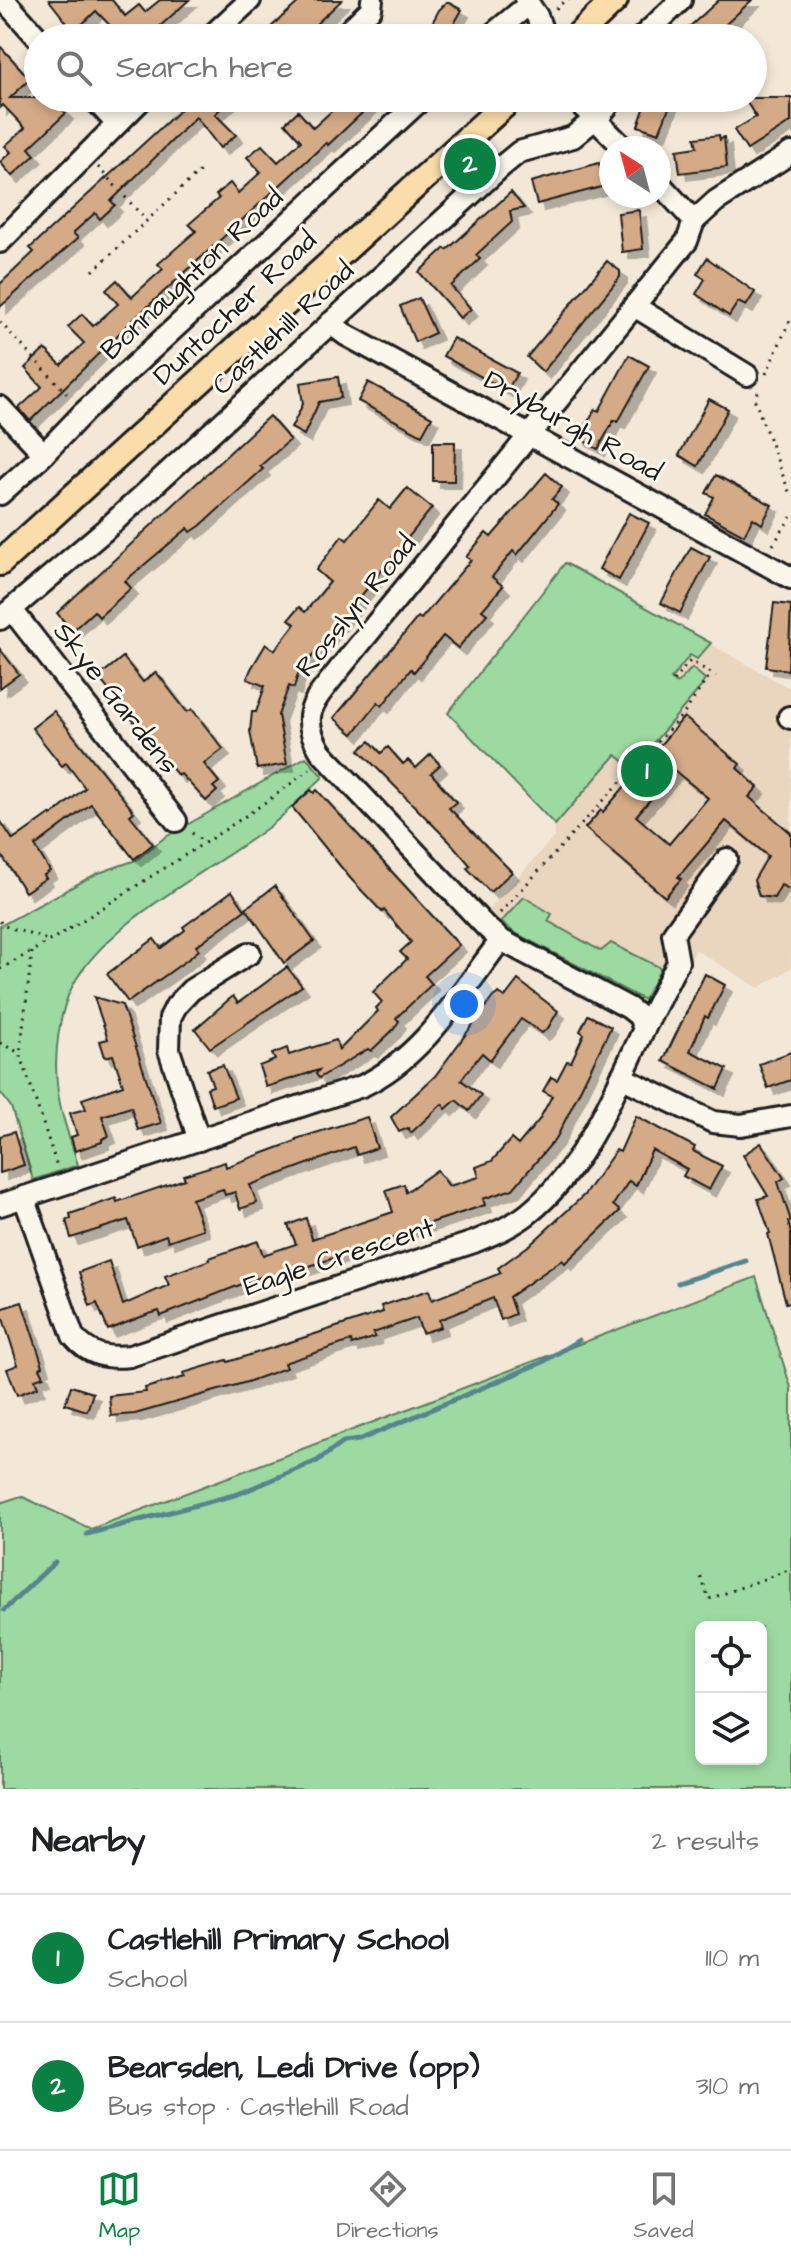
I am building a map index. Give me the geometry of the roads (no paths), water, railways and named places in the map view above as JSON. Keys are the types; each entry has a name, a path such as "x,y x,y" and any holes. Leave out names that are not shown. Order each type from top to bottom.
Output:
{"main road":[{"path":"590,24 615,0"},
{"name":"Duntocher Road","path":"0,563 496,112"}],"street":[{"path":"4,0 25,24"},
{"path":"224,24 250,0"},
{"path":"656,24 681,0"},
{"path":"355,24 376,1"},
{"path":"504,24 528,2 540,24"},
{"path":"106,112 116,123"},
{"path":"0,242 128,112"},
{"name":"Bonnaughton Road","path":"0,494 84,412 408,112"},
{"path":"587,112 612,136"},
{"name":"Castlehill Road","path":"6,614 105,530 502,166 519,152 573,137 601,112"},
{"path":"671,195 694,221 716,201 791,153"},
{"name":"Rosslyn Road","path":"644,1029 639,1016 629,1008 501,940 325,756 309,733 311,708 341,667 687,241 694,221"},
{"path":"634,306 747,375"},
{"name":"Dryburgh Road","path":"330,323 346,335 791,578"},
{"path":"0,407 44,454"},
{"name":"Skye Gardens","path":"6,614 176,821"},
{"name":"Eagle Crescent","path":"24,1197 73,1336 82,1346 98,1355 112,1358 130,1356 474,1242 501,1230 537,1205 567,1172 591,1136 678,962 673,934 727,859"},
{"path":"0,1205 362,1086 396,1067 416,1050 501,940"},
{"path":"199,1140 169,1050 170,1018 191,990 250,953"},
{"path":"621,1077 713,1122 741,1125 791,1116"}],"waterway":[{"path":"678,1283 746,1261"},
{"path":"87,1534 238,1494 317,1461 343,1442 359,1440 541,1363 579,1340"},
{"path":"4,1610 55,1562"}],"place":[{"name":"Bearsden, Ledi Drive (opp)","path":"470,164"},
{"name":"Castlehill Primary School","path":"647,771"}]}
